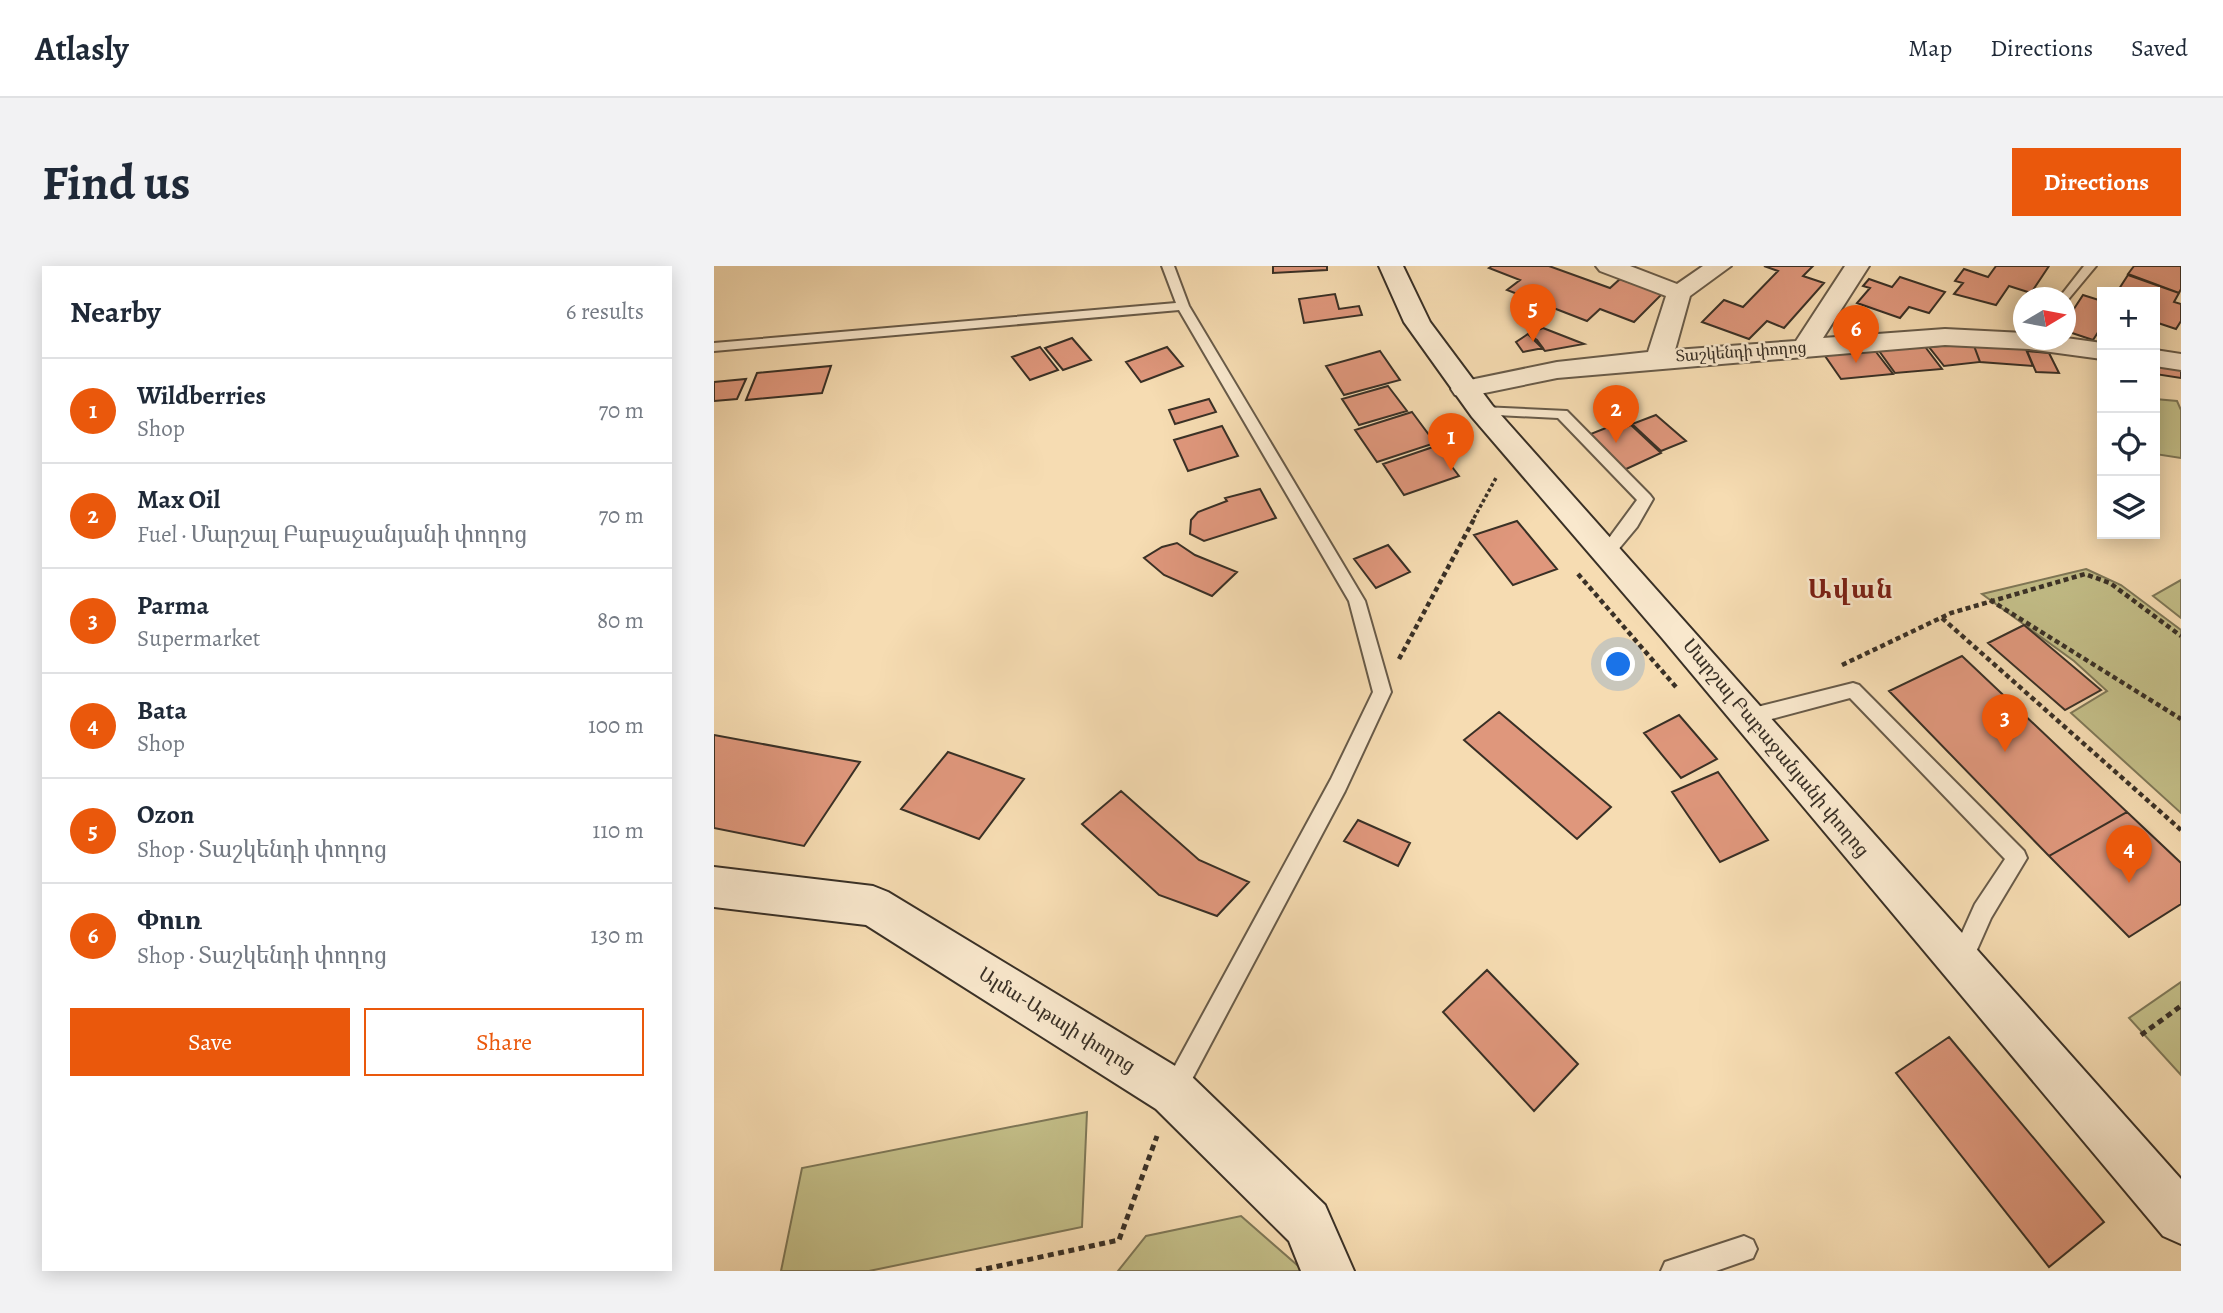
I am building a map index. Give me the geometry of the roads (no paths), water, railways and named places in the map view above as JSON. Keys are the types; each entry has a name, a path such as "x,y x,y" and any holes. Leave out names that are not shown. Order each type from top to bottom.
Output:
{"street":[{"name":"Մարշալ Բաբաջանյանի փողոց","path":"1391,266 1417,322 1592,563 1749,717 2181,1218"},
{"path":"1608,266 1679,293"},
{"path":"1658,359 1679,293 1719,266"},
{"path":"1804,348 1857,266"},
{"name":"Տաշկենդի փողոց","path":"1473,400 1557,370 1658,359 1945,337 2013,339"},
{"name":"Տաշկենդի փողոց","path":"2076,347 2097,350"},
{"path":"2160,359 2181,362"},
{"name":"Ալմա-Աթայի փողոց","path":"714,887 873,906 1173,1092 1307,1223 1328,1271"}],"lane":[{"path":"1168,266 1183,306 1357,601 1382,692 1338,785 1173,1092"},
{"path":"2074,287 2091,267"},
{"path":"714,347 1183,306"},
{"path":"1473,400 1562,414 1646,499 1631,523 1592,563"},
{"path":"1749,717 1853,690 2017,858 1983,911 1959,962"},
{"path":"1674,1271 1744,1249"}],"place":[{"name":"Ozon","path":"1533,342"},
{"name":"Փուռ","path":"1856,363"},
{"name":"Max Oil","path":"1616,443"},
{"name":"Wildberries","path":"1451,471"},
{"name":"Parma","path":"2005,752"},
{"name":"Bata","path":"2129,883"}],"district":[{"name":"Ավան","path":"1851,589"}]}
